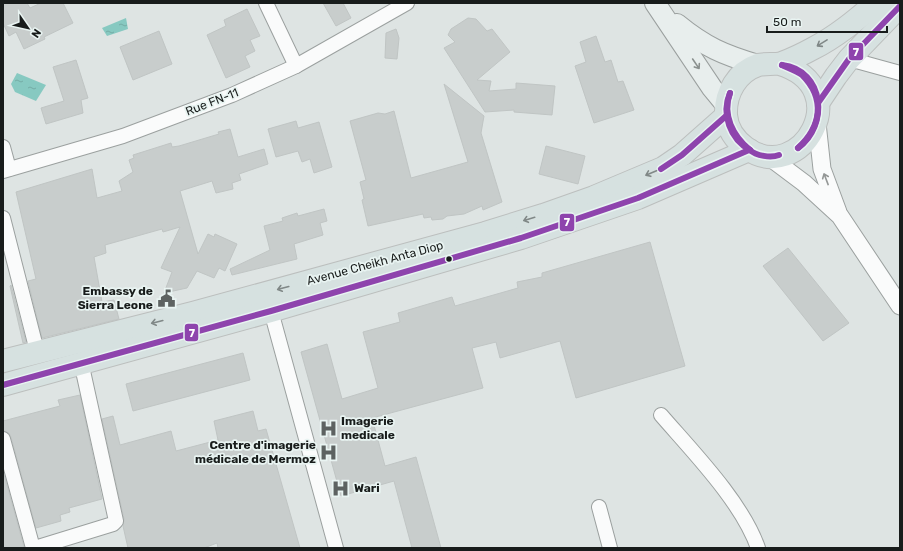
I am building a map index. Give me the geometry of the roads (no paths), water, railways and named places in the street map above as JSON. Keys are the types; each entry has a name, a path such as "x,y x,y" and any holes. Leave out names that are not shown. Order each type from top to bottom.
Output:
{"main road":[{"path":"780,64 813,49 848,27 876,3"},
{"path":"657,6 696,40 721,54 758,65 780,64 791,67 806,77 815,92 818,113"},
{"path":"657,6 726,111 734,136 758,153 780,156 798,148 812,134 818,113 836,76 900,6"},
{"path":"726,111 733,85 740,76 758,65"},
{"name":"Avenue Cheikh Anta Diop","path":"3,361 37,351 193,313 485,233 543,215 594,197 663,168 682,155 726,111"},
{"name":"Avenue Cheikh Anta Diop","path":"3,385 81,362 271,311 565,224 758,153"}],"street":[{"path":"266,3 296,66"},
{"name":"Rue FN-11","path":"6,170 123,136 232,95 296,66 407,3"},
{"path":"850,59 900,73"},
{"path":"818,113 822,169 840,216 900,306"},
{"path":"3,147 6,170"},
{"path":"758,153 804,183 840,216"},
{"path":"3,218 37,351"},
{"path":"271,311 336,548"},
{"path":"3,439 34,548 113,524 116,521 81,362"},
{"path":"661,415 712,474 752,530 758,548"},
{"path":"599,507 610,548"}],"water":[{"path":"126,18 128,29 107,36 102,28"},
{"path":"17,73 46,85 36,101 15,92 11,84"}],"place":[{"name":"Embassy de Sierra Leone","path":"166,298"},
{"name":"Imagerie medicale","path":"328,428"},
{"name":"Centre d'imagerie médicale de Mermoz","path":"329,452"},
{"name":"Wari","path":"341,488"}]}
